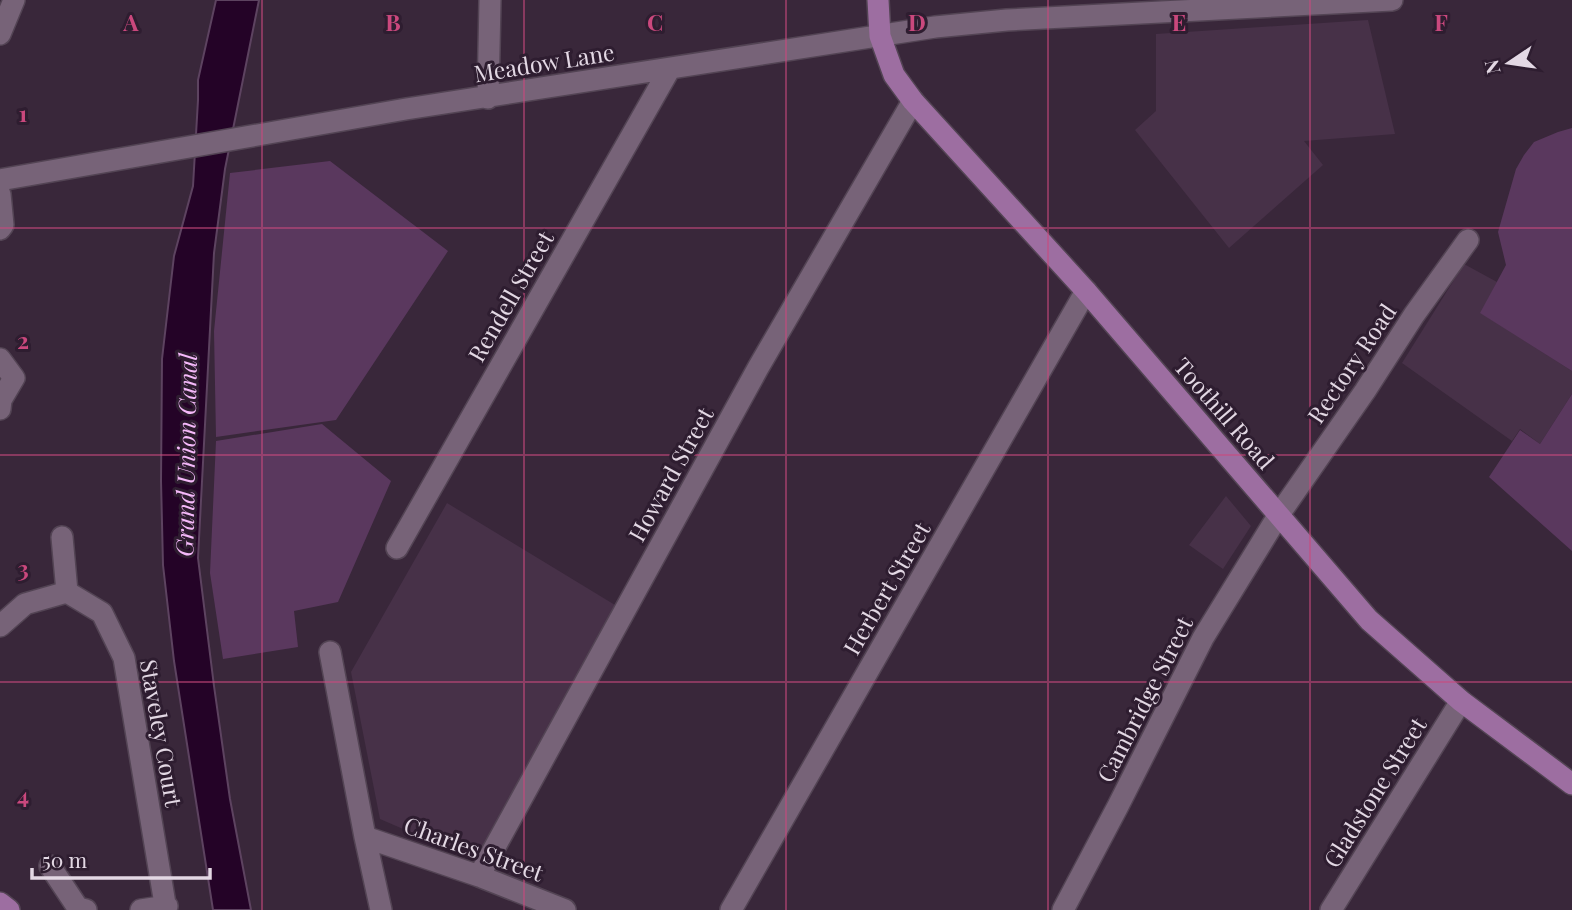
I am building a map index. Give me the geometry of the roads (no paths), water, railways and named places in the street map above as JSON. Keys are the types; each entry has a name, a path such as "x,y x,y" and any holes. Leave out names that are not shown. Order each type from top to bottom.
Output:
{"main road":[{"name":"Toothill Road","path":"878,0 880,36 894,75 914,101 1086,291 1369,620 1461,702 1572,784"},
{"path":"0,903 9,910"}],"street":[{"path":"0,34 14,0"},
{"path":"488,98 490,0"},
{"name":"Meadow Lane","path":"0,180 406,110 935,27 1095,8 1228,7 1392,0"},
{"name":"Rendell Street","path":"397,548 669,70"},
{"name":"Howard Street","path":"479,876 758,368 914,101"},
{"path":"0,194 3,225 0,229"},
{"name":"Rectory Road","path":"1278,516 1365,391 1414,314 1468,240"},
{"name":"Herbert Street","path":"732,910 1086,291"},
{"path":"0,359 13,378 1,400 0,408"},
{"name":"Cambridge Street","path":"1063,910 1203,638 1278,516"},
{"path":"0,626 25,604 67,592 62,537"},
{"name":"Staveley Court","path":"67,592 102,613 124,658 166,908 141,910"},
{"path":"330,652 381,910"},
{"name":"Gladstone Street","path":"1331,910 1461,702"},
{"name":"Charles Street","path":"365,837 479,876 565,910"},
{"path":"51,866 78,908 86,910"}],"water":[{"name":"Grand Union Canal","path":"216,0 259,0 225,169 214,253 198,558 230,799 251,910 213,910 174,661 163,565 162,359 174,256 193,186 198,80"}]}
